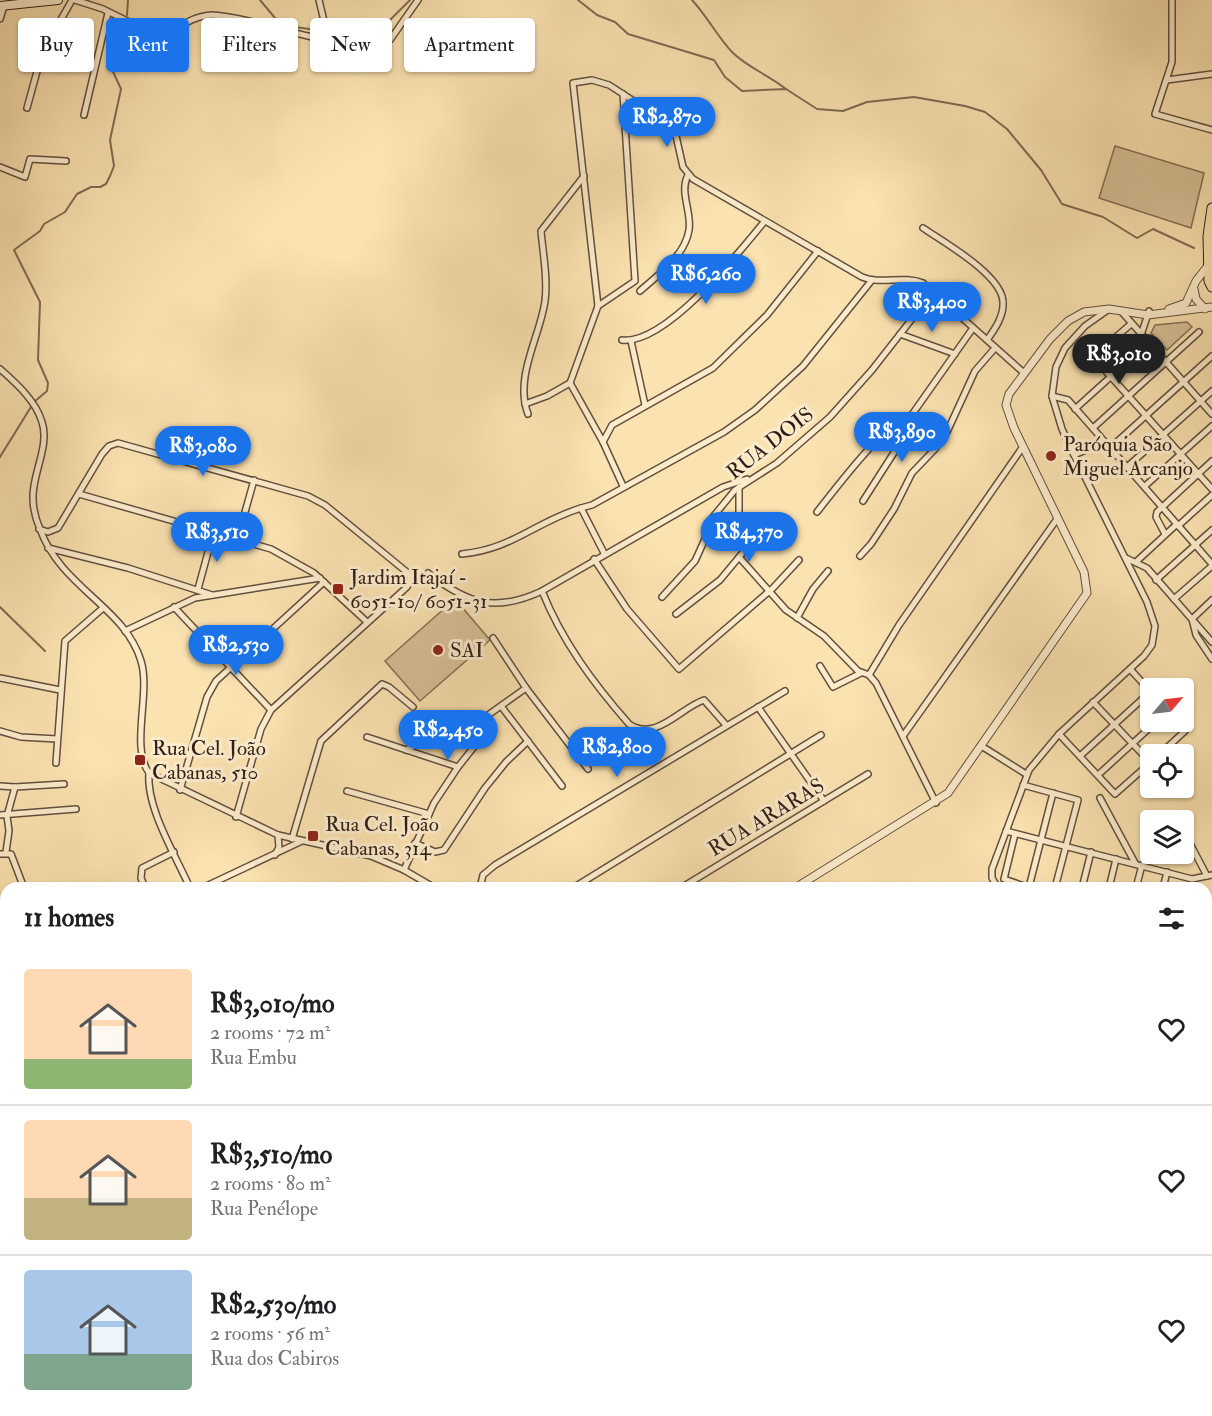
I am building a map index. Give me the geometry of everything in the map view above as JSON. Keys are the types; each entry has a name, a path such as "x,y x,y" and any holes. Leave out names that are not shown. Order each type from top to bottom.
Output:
{"main road":[{"path":"2,6 58,0"},
{"path":"1212,208 1208,237 1209,280 1212,287"}],"street":[{"path":"27,108 42,53 74,0 166,40 175,29 198,17 212,15 310,35"},
{"path":"319,0 323,18"},
{"path":"392,37 418,0"},
{"path":"1172,0 1173,52 1167,80 1155,114 1212,130"},
{"path":"0,19 2,6"},
{"path":"84,115 108,13"},
{"path":"1167,80 1212,74"},
{"path":"525,404 570,383 598,306 573,83 592,80 609,85 674,126 683,167 688,175 713,192 856,274 873,280 909,279 923,283 1024,373"},
{"path":"598,306 635,281 623,94"},
{"path":"0,167 26,177 30,159 66,161"},
{"path":"640,291 682,249 689,231 684,185 688,175"},
{"path":"528,414 525,404 529,359 546,299 541,231 584,176"},
{"path":"621,340 631,341 663,324 687,306 726,268 764,222"},
{"path":"923,228 983,271 1000,291 1002,310 987,340"},
{"path":"603,442 614,423 700,376 734,349 794,283 818,251"},
{"path":"1148,313 1183,306 1193,287 1210,266"},
{"name":"RUA DOIS","path":"462,554 483,552 506,545 549,520 592,505 710,440 755,410 803,366 873,280"},
{"path":"1193,287 1196,299 1208,308"},
{"name":"RUA DOIS","path":"662,597 695,561 705,539 708,523 739,487 748,479 777,463 830,417 933,292"},
{"path":"805,882 936,803 951,790 1087,594 1084,572 1022,448 1006,405 1010,393 1024,373 1068,321 1084,312 1109,309 1137,314 1208,308"},
{"path":"995,882 991,874 1026,774 1059,734 1130,669 1152,645 1155,626 1126,558 1062,429 1052,396 1056,367 1065,348 1085,326 1109,309"},
{"path":"1120,311 1212,414"},
{"path":"1141,335 1148,313"},
{"path":"1131,324 1095,355 1096,360 1212,489"},
{"path":"863,501 911,426 911,416 973,328"},
{"path":"1092,428 1199,332"},
{"path":"900,334 955,354"},
{"path":"631,341 645,405"},
{"path":"1075,409 1148,343"},
{"path":"860,556 871,544 894,509 912,473 947,432 975,371 995,348"},
{"path":"1110,448 1212,356"},
{"path":"0,369 30,400 44,431 33,497 39,529 48,548 60,568 103,608 125,631 136,647 143,668 142,757 149,773 151,796 187,882"},
{"path":"570,383 603,442 623,486"},
{"path":"1127,467 1212,390"},
{"path":"1052,396 1064,397 1145,486 1212,565 1174,599"},
{"path":"817,512 849,471 898,419 911,416"},
{"path":"1145,486 1212,426"},
{"path":"39,529 48,532 58,528 102,454 118,442 308,496 325,505 408,573 410,583 271,710 261,729 237,817"},
{"path":"1074,455 1104,442"},
{"path":"869,675 899,625 1022,448"},
{"path":"1165,534 1156,517 1162,506 1212,461"},
{"path":"428,573 454,592 483,603 499,604 542,591 604,553 723,487 748,479"},
{"path":"238,537 254,480"},
{"path":"676,614 712,588 740,557 757,533 739,516 739,487"},
{"path":"79,494 238,537 295,560 322,580 368,622"},
{"path":"1137,561 1212,495"},
{"path":"581,508 604,553"},
{"path":"903,736 1057,519"},
{"path":"1156,580 1212,530"},
{"path":"198,589 214,531"},
{"path":"48,548 198,589 213,596"},
{"path":"740,557 770,592 797,618 824,636 861,673 869,675 876,683 936,803"},
{"path":"1126,558 1137,561 1211,639"},
{"path":"594,559 627,609 679,669 770,592 799,560"},
{"path":"797,618 813,589 828,571"},
{"path":"125,631 195,598 322,580"},
{"path":"180,790 207,697 216,681 229,666 322,580"},
{"path":"542,591 557,623 584,669 629,724 639,730 655,728 704,700 708,701 726,725"},
{"path":"1192,619 1212,600"},
{"path":"174,607 271,710"},
{"path":"56,763 60,690 66,638 103,608"},
{"path":"1192,619 1196,635 1212,659"},
{"path":"493,638 526,688 588,769"},
{"path":"820,666 833,687 861,673"},
{"path":"1130,669 1140,680"},
{"path":"0,678 60,690"},
{"path":"292,839 316,749 326,734 382,684 413,707"},
{"path":"481,720 526,688"},
{"path":"481,882 483,875 495,865 785,691"},
{"path":"1080,756 1140,701"},
{"path":"1093,702 1140,751"},
{"path":"501,705 562,786"},
{"path":"758,707 789,755 824,801"},
{"path":"406,750 469,717 481,720"},
{"path":"404,870 429,814 458,767 485,733 481,720"},
{"path":"0,731 21,737 57,739"},
{"path":"1098,775 1145,732"},
{"path":"1171,744 1184,732"},
{"path":"1059,734 1116,794 1140,771"},
{"path":"583,882 821,735"},
{"path":"367,737 458,767"},
{"path":"415,843 435,852 444,850 485,788 506,762 528,741"},
{"path":"983,747 1026,774"},
{"path":"149,773 180,790 278,835 357,851 404,870 425,882"},
{"name":"RUA ARARAS","path":"691,882 868,774"},
{"path":"0,786 15,788 64,784"},
{"path":"1023,785 1078,800 1057,882"},
{"path":"15,788 3,815 9,831 3,853 11,854 22,882"},
{"path":"347,791 429,814"},
{"path":"1031,882 1053,793"},
{"path":"1100,798 1138,864 1136,882"},
{"path":"3,815 76,809"},
{"path":"1006,831 1192,879 1210,876 1194,849"},
{"path":"1013,882 1004,879 1015,834"},
{"path":"274,857 279,847 278,835"},
{"path":"216,882 274,857 302,841"},
{"path":"143,882 142,868 174,852"},
{"path":"1084,882 1091,852"},
{"path":"1110,882 1116,859"},
{"path":"1164,882 1167,872"}],"shaded area":[{"path":"1115,146 1204,173 1191,228 1099,198"},
{"path":"1187,322 1192,327 1167,350 1151,333 1155,325"},
{"name":"SAI","path":"455,599 490,640 420,701 385,661"}],"waterway":[{"path":"127,15 128,0"},
{"path":"260,0 281,25 337,33 383,27 410,0"},
{"path":"578,0 597,15 615,22 628,34 714,60 725,77 742,91 786,89 817,109 843,111 867,102 914,97 985,112 1007,129 1041,170 1062,204 1103,217 1137,238 1153,229 1194,248"},
{"path":"692,0 732,52 786,89"},
{"path":"0,457 34,402 47,391 48,383 38,360 40,302 14,250 40,231 44,224 65,212 77,194 91,187 106,184 114,166 110,140 121,89 113,72"},
{"path":"0,607 45,651"}],"place":[{"name":"Paróquia São Miguel Arcanjo","path":"1051,456"},
{"name":"Jardim Itajaí - 6051-10/ 6051-31","path":"338,589"},
{"name":"SAI","path":"438,650"},
{"name":"Rua Cel. João Cabanas, 510","path":"140,760"},
{"name":"Rua Cel. João Cabanas, 314","path":"313,836"}]}
